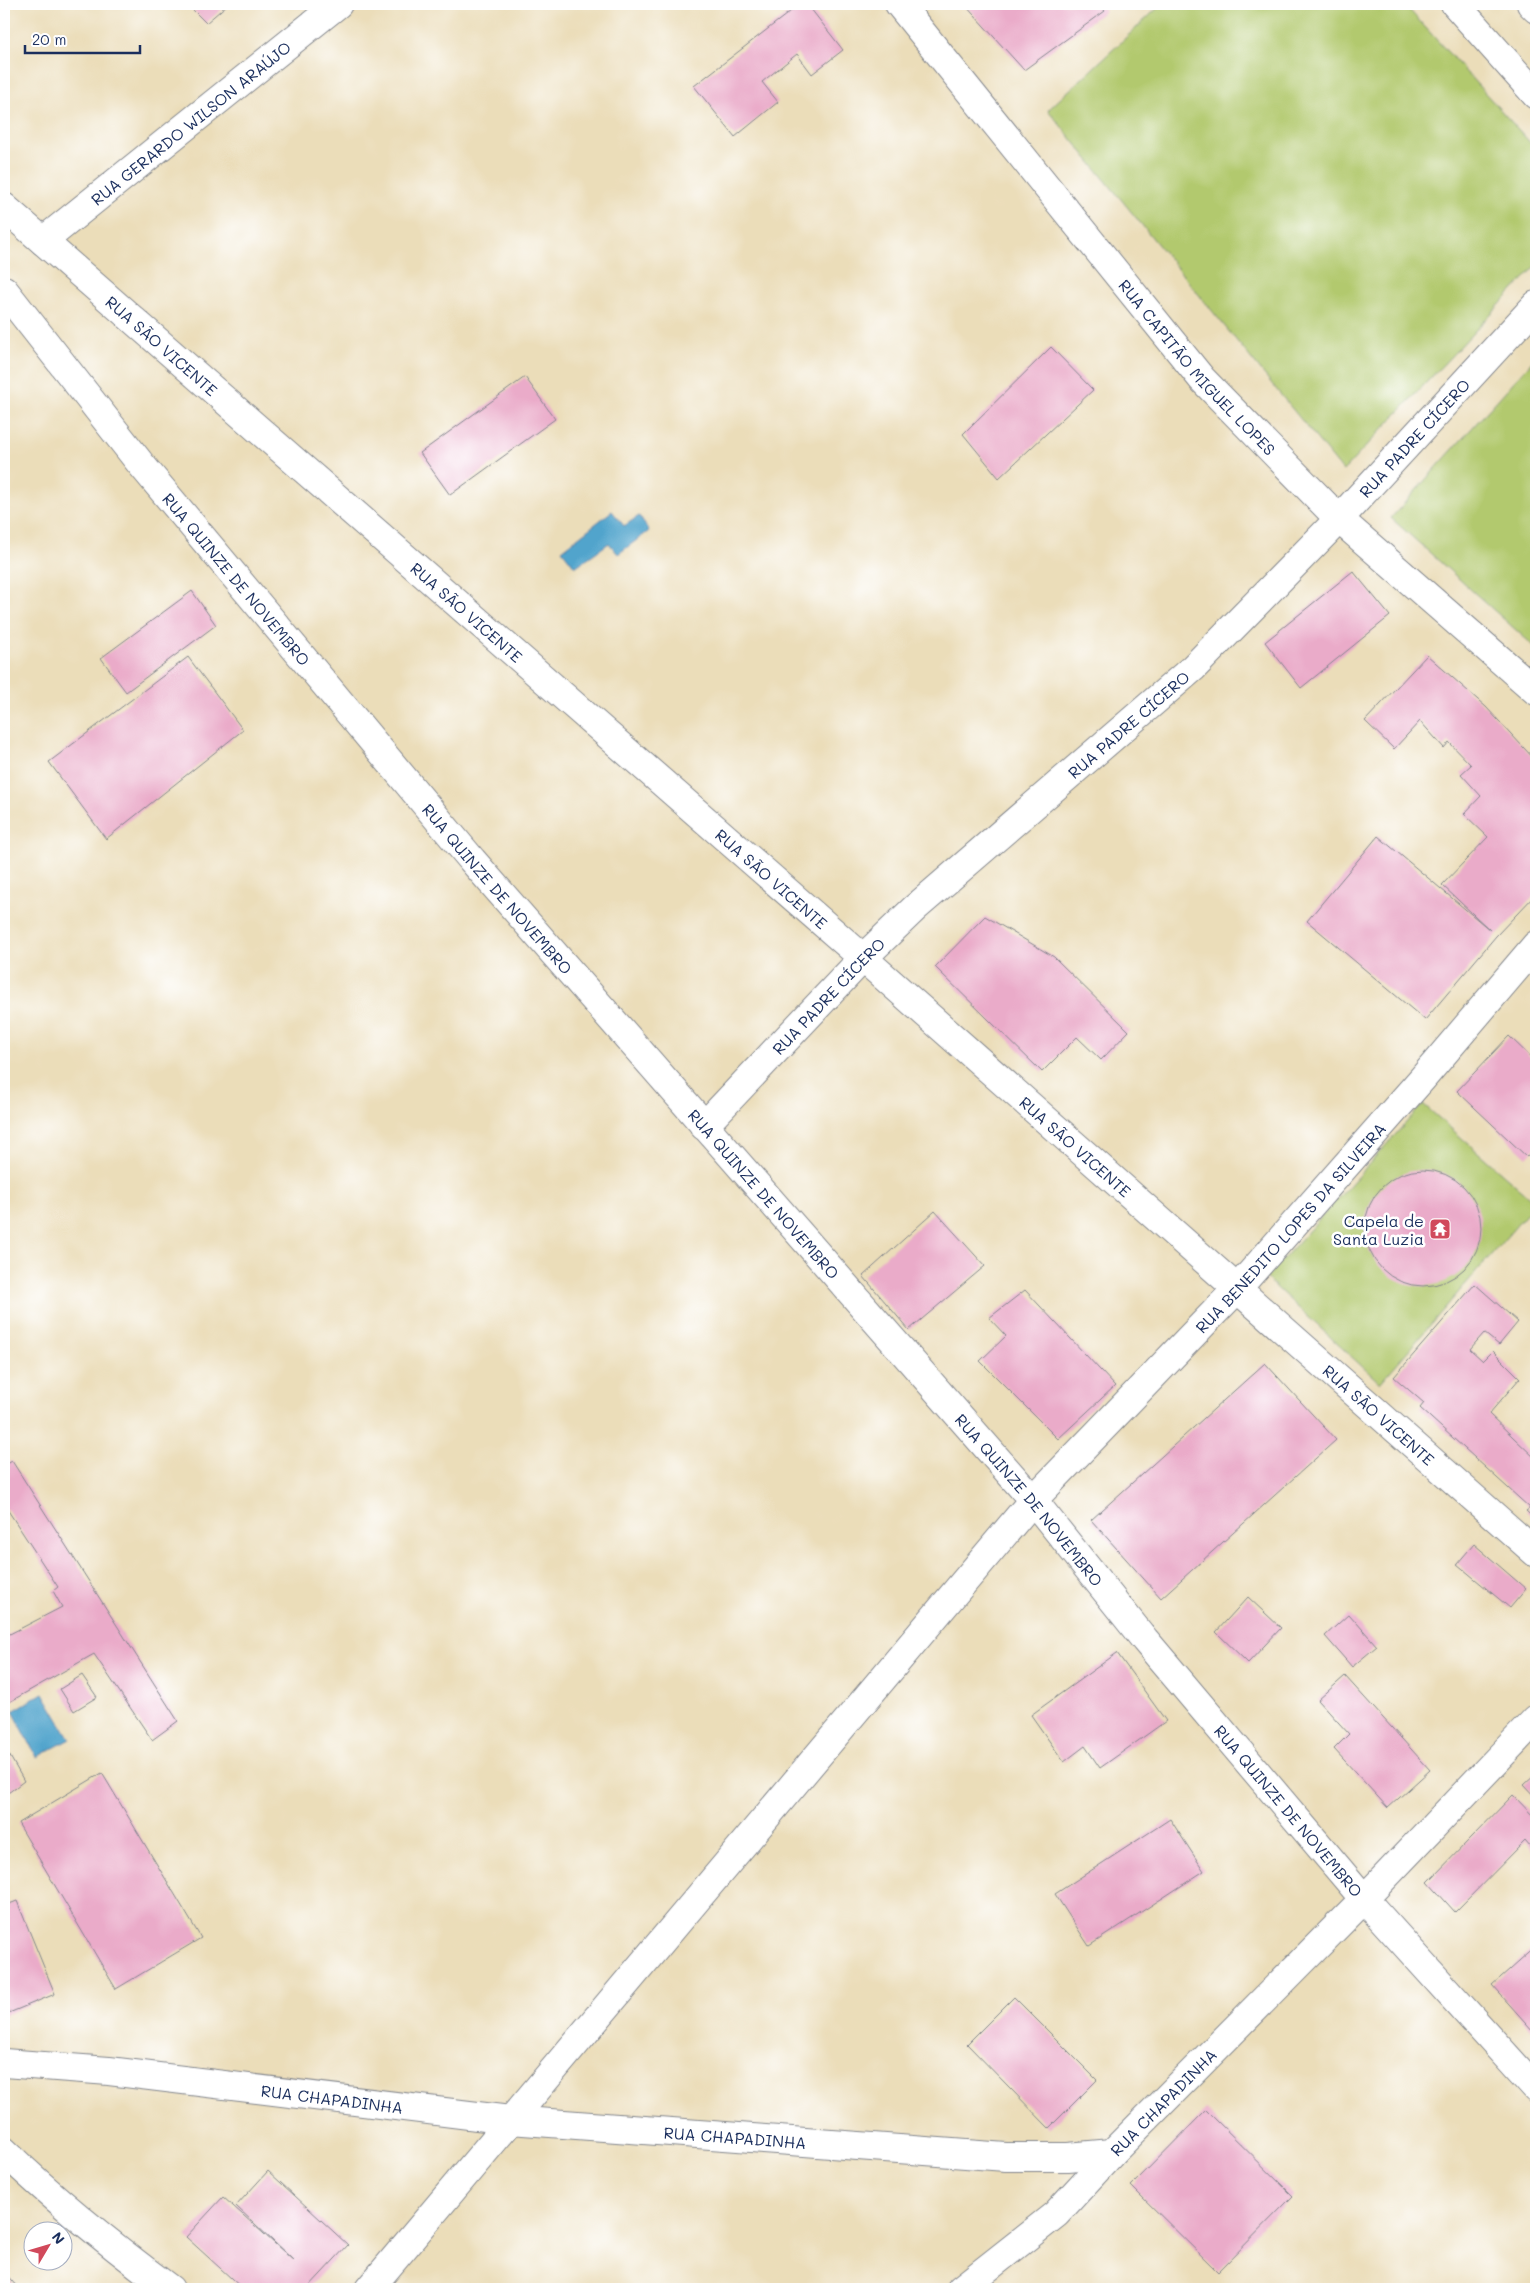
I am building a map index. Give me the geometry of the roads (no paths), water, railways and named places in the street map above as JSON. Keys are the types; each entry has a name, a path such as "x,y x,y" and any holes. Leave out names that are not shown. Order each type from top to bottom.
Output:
{"street":[{"name":"RUA GERARDO WILSON ARAÚJO","path":"42,241 338,4"},
{"name":"RUA CAPITÃO MIGUEL LOPES","path":"899,4 1202,379 1339,519 1536,691"},
{"path":"1455,4 1536,95"},
{"path":"1532,4 1536,9"},
{"name":"RUA SÃO VICENTE","path":"4,207 863,958 1536,1554"},
{"name":"RUA QUINZE DE NOVEMBRO","path":"4,290 140,463 472,860 1032,1500 1145,1640 1364,1899 1536,2089"},
{"name":"RUA PADRE CÍCERO","path":"704,1126 863,958 915,908 1193,668 1339,519 1536,305"},
{"name":"RUA BENEDITO LOPES DA SILVEIRA","path":"369,2289 1032,1500 1236,1290 1422,1079 1536,944"},
{"name":"RUA CHAPADINHA","path":"4,2063 109,2071 510,2120 1006,2157 1068,2157 1112,2153 1364,1899 1536,1719"},
{"path":"4,2151 34,2180 116,2248 170,2289"},
{"path":"961,2289 1056,2214 1112,2153"}],"water":[{"path":"612,511 624,526 639,516 649,531 618,554 609,543 575,567 562,550"},
{"path":"43,1693 70,1739 37,1757 13,1711"}],"place":[{"name":"Capela de Santa Luzia","path":"1440,1229"}]}
